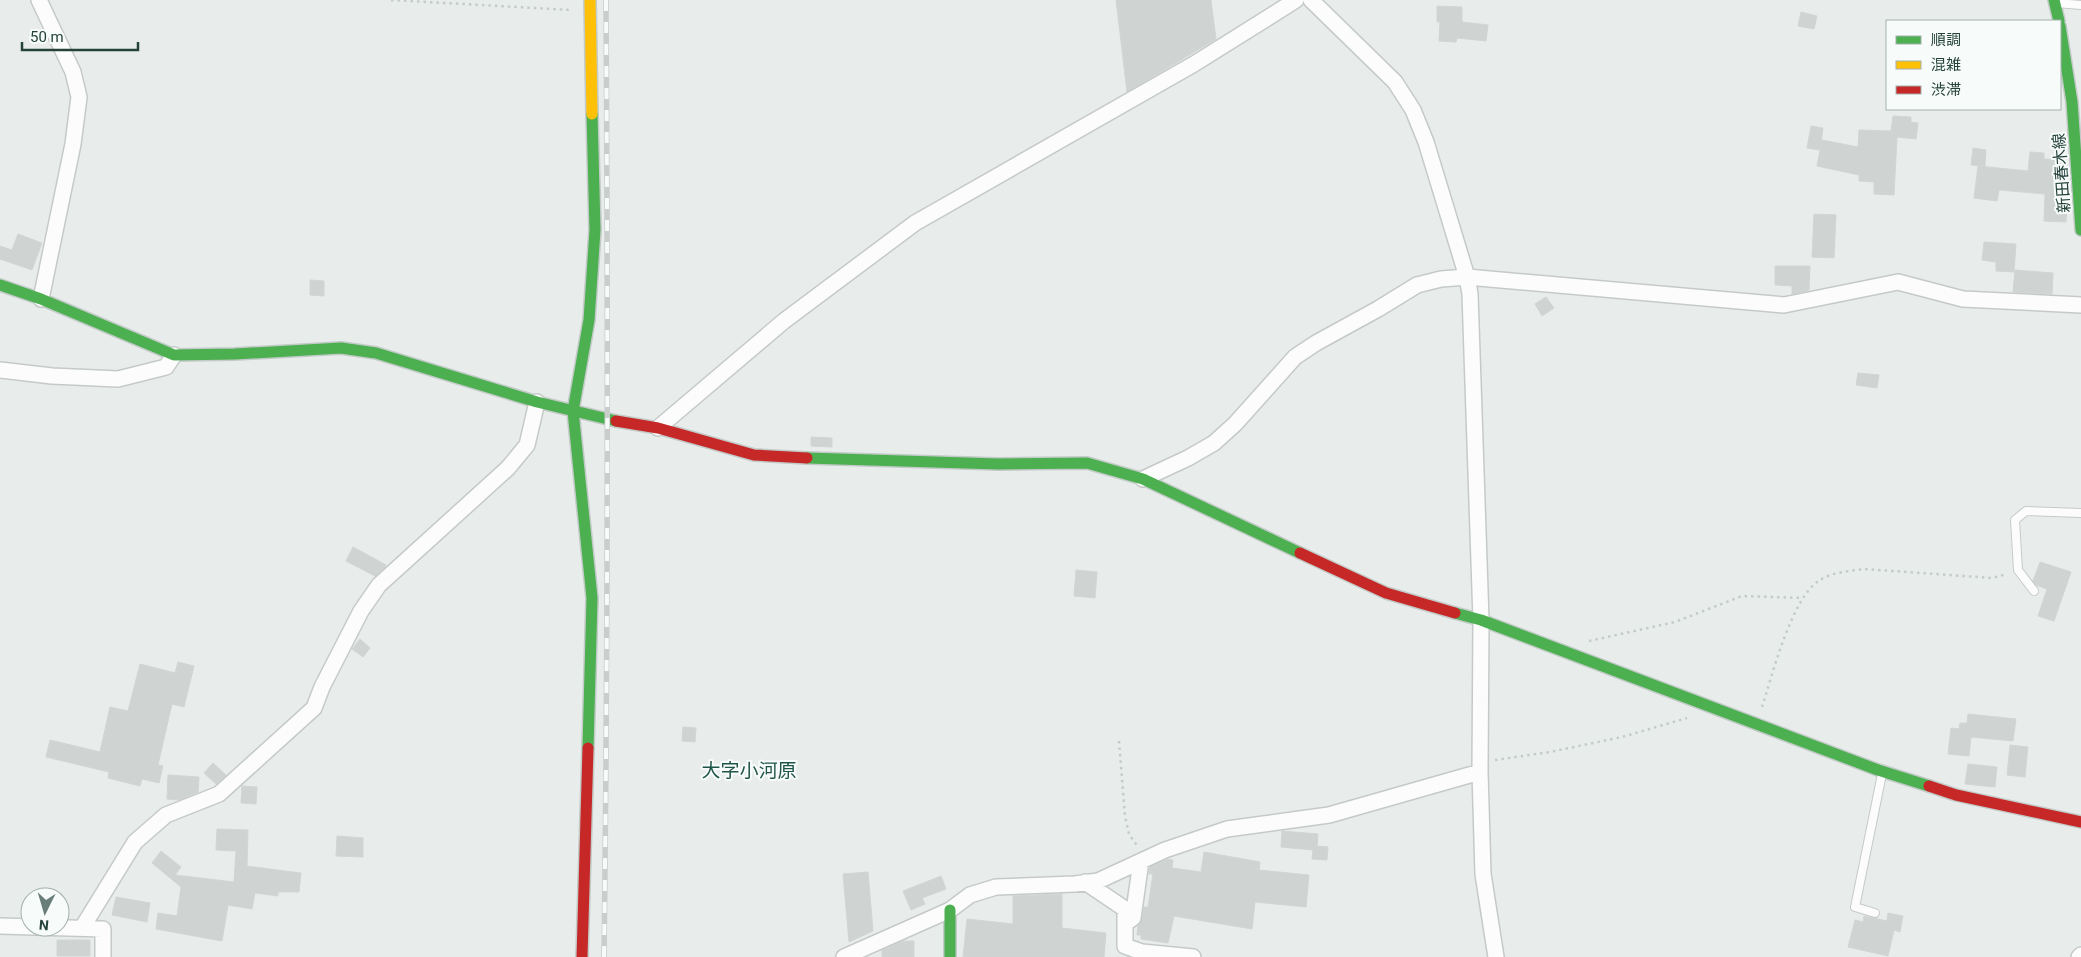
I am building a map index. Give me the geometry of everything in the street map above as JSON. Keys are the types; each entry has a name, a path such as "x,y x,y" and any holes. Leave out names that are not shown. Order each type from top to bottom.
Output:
{"street":[{"path":"39,0 74,72 79,97 73,144 41,299"},
{"path":"658,428 784,321 915,223 1194,64 1296,0"},
{"path":"1311,0 1395,82 1413,110 1426,142 1467,277 1470,294 1481,620 1480,769 1483,874 1496,957"},
{"path":"2054,2 2059,20"},
{"path":"582,957 592,598 583,498 572,411 589,320 595,230 590,5"},
{"name":"新田春木線","path":"2061,30 2067,57 2079,156 2081,230"},
{"path":"1143,480 1214,443 1235,424 1295,357 1316,343 1378,310 1417,285 1441,279 1467,277 1784,305 1898,282 1963,299 2081,304"},
{"path":"0,284 41,299 174,355 235,354 341,348 376,354 537,402 607,420 658,428 754,455 836,460 998,464 1088,463 1143,480 1386,593 1481,620 1883,772 1956,795 2081,822"},
{"path":"0,370 52,376 118,379 166,367 174,355"},
{"path":"82,928 135,842 166,815 219,794 314,708 322,687 361,611 379,585 508,468 527,445 537,402"},
{"path":"844,957 950,910 970,895 996,887 1098,881 1144,860 1227,829 1329,815 1480,769"},
{"path":"1126,923 1134,918 1144,860"},
{"path":"1085,882 1124,909 1126,923 1125,946 1142,952 1193,957"},
{"path":"950,910 950,957"},
{"path":"0,926 42,929 103,929 103,957"}],"lane":[{"path":"2054,2 2081,5"},
{"path":"2034,591 2018,570 2015,520 2026,511 2081,513"},
{"path":"1875,913 1855,907 1883,772"}],"path":[{"path":"390,0 590,5"},
{"path":"1758,725 1780,647 1803,598 1820,579 1864,569 1992,578 2018,570"},
{"path":"1569,653 1593,639 1675,622 1742,596 1803,598"},
{"path":"1480,769 1496,760 1550,752 1622,737 1687,718 1708,706"},
{"path":"1118,741 1125,816 1129,834 1144,860"}],"building":[{"path":"1116,0 1211,0 1216,39 1127,92"},
{"path":"1437,6 1462,7 1462,22 1488,25 1486,41 1457,38 1456,42 1439,41 1440,22 1437,22"},
{"path":"1801,12 1817,16 1814,29 1798,26"},
{"path":"1893,116 1911,117 1911,122 1918,123 1916,139 1897,137 1894,195 1874,194 1874,182 1859,181 1859,175 1817,166 1822,140 1858,147 1859,130 1891,131"},
{"path":"1811,126 1823,128 1820,150 1807,148"},
{"path":"1973,148 1986,150 1985,166 1971,165"},
{"path":"2030,152 2044,153 2044,159 2064,160 2067,203 2066,222 2044,221 2045,194 1999,190 1997,201 1974,198 1978,166 2028,171"},
{"path":"1814,214 1836,215 1834,258 1812,257"},
{"path":"18,234 42,243 32,270 0,259 0,246 12,250"},
{"path":"1984,242 2016,244 2014,272 1996,271 1996,262 1982,260"},
{"path":"1775,266 1810,266 1809,290 1792,294 1792,286 1775,285"},
{"path":"2015,270 2053,273 2052,294 2013,292"},
{"path":"310,280 324,281 324,296 310,295"},
{"path":"1546,297 1554,308 1542,316 1535,304"},
{"path":"1858,373 1879,375 1877,388 1856,385"},
{"path":"811,437 832,438 832,447 811,446"},
{"path":"353,547 386,565 375,576 346,561"},
{"path":"2040,562 2071,572 2054,621 2038,616 2047,589 2036,585 2033,581"},
{"path":"1076,570 1097,572 1095,598 1074,596"},
{"path":"360,639 370,648 363,657 352,649"},
{"path":"178,662 194,666 184,707 172,704 158,765 163,766 159,783 142,779 140,786 108,778 109,772 46,757 50,740 100,752 110,707 128,711 140,664 175,673"},
{"path":"1968,714 2016,719 2013,741 1971,737 1969,756 1948,754 1951,728 1959,729 1960,723 1967,723"},
{"path":"683,727 696,728 695,742 682,741"},
{"path":"2010,745 2028,747 2025,777 2007,775"},
{"path":"213,763 226,775 216,784 204,773"},
{"path":"1968,764 1997,767 1995,787 1965,784"},
{"path":"168,775 199,777 198,792 179,800 167,799"},
{"path":"242,786 257,787 256,804 241,803"},
{"path":"217,829 248,830 247,866 301,873 299,892 278,892 278,896 255,893 252,909 228,905 222,941 156,929 158,913 177,916 181,887 152,863 161,851 181,867 175,875 234,882 236,851 216,850"},
{"path":"1282,831 1318,834 1317,846 1328,847 1327,860 1312,859 1313,850 1281,847"},
{"path":"337,836 363,838 363,857 336,856"},
{"path":"1204,852 1260,862 1259,870 1309,875 1306,907 1255,902 1252,929 1174,916 1168,943 1141,939 1141,935 1137,935 1138,926 1142,920 1144,907 1148,907 1153,874 1149,874 1150,867 1168,859 1173,860 1172,868 1201,872"},
{"path":"868,872 873,931 849,942 843,874"},
{"path":"941,876 946,889 922,898 925,904 911,910 903,891"},
{"path":"1062,894 1062,928 1106,933 1104,957 963,957 967,919 1013,924 1013,896"},
{"path":"116,897 150,903 147,922 112,915"},
{"path":"1888,913 1903,916 1900,932 1894,930 1888,956 1848,947 1855,920 1863,922 1864,916 1887,921"},
{"path":"57,940 90,940 90,956 57,956"},
{"path":"904,941 914,941 914,957 882,957 882,950"}],"railway":[{"path":"604,957 607,478 606,0"}],"traffic: fast":[{"path":"2054,0 2059,20"},
{"path":"2061,32 2072,102 2081,230"},
{"path":"588,748 592,598 573,411 589,320 595,230 592,114"},
{"path":"0,285 41,299 174,355 235,354 341,348 376,353 537,402 616,421"},
{"path":"807,458 998,464 1087,463 1143,479 1300,553"},
{"path":"1455,613 1481,620 1878,770 1929,786"},
{"path":"950,910 950,957"}],"traffic: slow":[{"path":"590,0 592,114"}],"traffic: jam":[{"path":"616,421 658,428 754,455 807,458"},
{"path":"1300,553 1386,593 1455,613"},
{"path":"582,957 588,748"},
{"path":"1929,786 1956,795 2081,822"}],"district":[{"name":"大字小河原","path":"749,770"}]}
